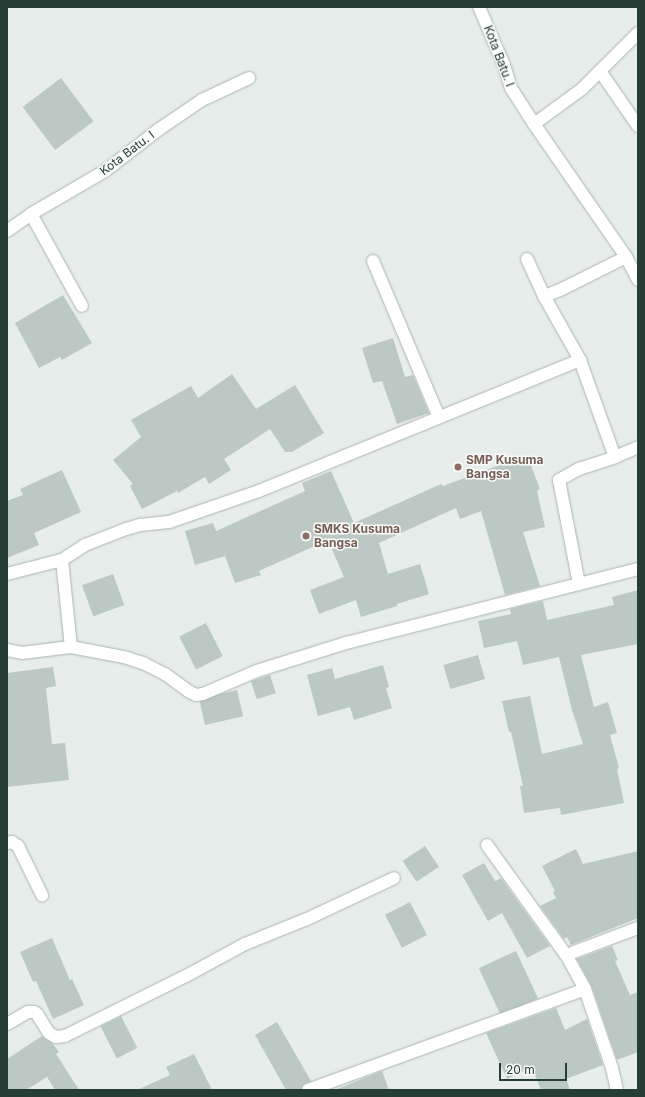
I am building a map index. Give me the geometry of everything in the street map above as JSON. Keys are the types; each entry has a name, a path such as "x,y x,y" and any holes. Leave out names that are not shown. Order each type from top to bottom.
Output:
{"street":[{"name":"Kota Batu. I","path":"480,7 504,65 511,88 534,124 626,257 638,280"},
{"path":"534,124 563,104 600,71 638,33"},
{"path":"600,71 638,126"},
{"name":"Kota Batu. I","path":"7,230 31,214 105,171 158,130 202,100 249,78"},
{"path":"31,214 82,306"},
{"path":"544,296 560,290 626,257"},
{"path":"527,259 544,296 580,360 615,457"},
{"path":"373,261 439,417"},
{"path":"7,574 62,560 85,545 140,525 170,522 260,491 580,360"},
{"path":"579,584 559,480 579,469 615,457 638,447"},
{"path":"62,560 71,647"},
{"path":"7,650 22,653 71,647 124,657 145,664 165,674 196,695 203,694 263,668 346,643 638,569"},
{"path":"7,842 12,842 18,846 42,895"},
{"path":"487,845 566,955 585,989 612,1068 617,1090"},
{"path":"7,1024 28,1012 34,1012 37,1014 49,1034 56,1037 66,1036 186,976 245,944 307,919 394,878"},
{"path":"566,955 638,928"},
{"path":"308,1090 585,989"}],"building":[{"path":"61,78 93,121 55,150 23,107"},
{"path":"63,295 92,343 62,360 60,357 39,368 15,323"},
{"path":"393,338 405,377 413,375 429,413 397,424 382,381 373,383 362,348"},
{"path":"232,374 256,409 295,385 324,433 292,452 285,452 270,429 224,459 231,470 209,484 205,477 178,493 177,491 142,509 130,486 133,484 113,460 141,437 131,420 191,386 198,398"},
{"path":"527,455 540,489 537,491 545,527 523,532 540,586 505,595 481,511 460,519 456,508 379,543 388,574 420,564 429,594 361,617 356,600 319,614 310,590 344,577 328,540 259,571 261,575 235,583 225,556 195,565 185,531 213,523 216,531 305,491 302,483 331,471 354,523 441,484 443,486"},
{"path":"62,470 81,512 34,533 39,545 7,558 7,501 23,495 20,489"},
{"path":"113,574 124,605 93,616 82,585"},
{"path":"638,590 638,644 581,655 594,707 608,702 617,733 610,735 619,768 617,769 624,803 561,815 560,808 524,813 520,786 523,786 511,732 509,732 502,701 530,696 542,754 583,744 572,710 559,657 523,665 517,641 484,648 478,621 511,614 510,609 543,601 547,620 614,605 612,597"},
{"path":"206,623 223,656 196,670 179,637"},
{"path":"478,655 485,679 450,689 443,665"},
{"path":"383,665 389,687 386,688 392,708 354,720 350,707 318,716 307,675 332,668 335,679"},
{"path":"53,667 56,686 46,688 52,744 65,743 69,780 7,787 7,673"},
{"path":"270,675 276,693 257,699 251,681"},
{"path":"237,690 243,716 205,725 199,699"},
{"path":"425,846 439,867 417,882 403,861"},
{"path":"576,849 583,864 638,851 638,918 571,945 567,937 564,939 540,906 556,898 553,892 555,891 542,866"},
{"path":"484,863 495,881 501,878 550,946 527,958 502,913 488,921 462,875"},
{"path":"410,902 427,935 402,948 385,915"},
{"path":"52,938 70,980 72,979 84,1005 53,1019 36,981 33,982 20,952"},
{"path":"612,946 618,960 615,961 630,995 638,992 638,1052 617,1060 592,987 577,959"},
{"path":"516,951 538,998 501,1015 479,968"},
{"path":"556,1008 565,1030 587,1019 603,1065 566,1079 570,1090 541,1090 532,1067 507,1079 486,1033"},
{"path":"121,1016 137,1048 117,1059 101,1026"},
{"path":"277,1022 311,1081 303,1085 301,1090 286,1090 255,1035"},
{"path":"42,1036 53,1044 59,1052 56,1054 79,1090 55,1090 47,1077 26,1090 7,1090 7,1059"},
{"path":"194,1054 212,1090 137,1090 170,1075 166,1067"},
{"path":"382,1071 389,1090 335,1090 367,1077"}],"place":[{"name":"SMP Kusuma Bangsa","path":"458,467"},
{"name":"SMKS Kusuma Bangsa","path":"306,536"}]}
